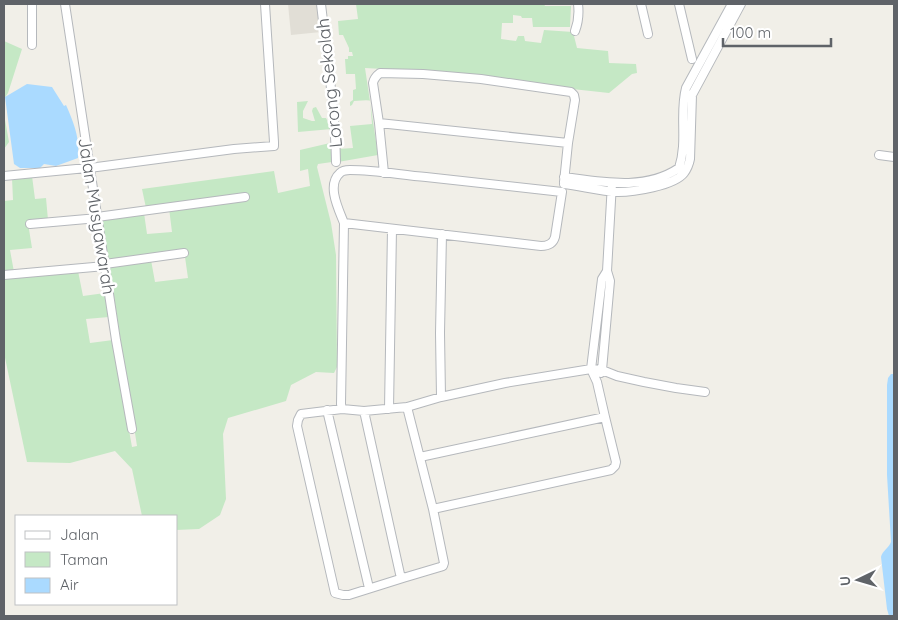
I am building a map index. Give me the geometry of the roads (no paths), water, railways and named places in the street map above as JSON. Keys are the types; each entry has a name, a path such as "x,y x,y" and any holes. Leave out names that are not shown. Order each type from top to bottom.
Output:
{"street":[{"path":"32,4 32,45"},
{"name":"Jalan Musyawarah","path":"65,4 116,340 132,429"},
{"path":"4,176 274,146 265,4"},
{"name":"Lorong Sekolah","path":"321,4 336,142 336,162"},
{"path":"575,30 579,13 578,4"},
{"path":"641,4 648,34"},
{"path":"679,4 692,59"},
{"path":"690,90 732,4"},
{"path":"342,409 344,223 334,198 334,185 339,173 344,170 352,170 612,187 674,176 679,168 684,149 684,100 741,4"},
{"path":"344,223 541,246 550,245 555,237 575,100 574,95 571,92 481,79 423,74 380,73 376,76 373,83 384,173"},
{"path":"379,124 568,143"},
{"path":"879,155 894,157"},
{"path":"433,509 614,468 616,462 591,369 602,279 606,271 612,187"},
{"path":"30,224 245,197"},
{"path":"389,409 392,229"},
{"path":"441,397 442,234"},
{"path":"4,275 105,265 184,253"},
{"path":"596,382 602,370 604,352 610,281 606,271"},
{"path":"593,351 604,352"},
{"path":"407,406 433,509 444,565 349,595 335,593 298,426 301,414 342,409 364,411 389,409 505,383 591,369 602,370 617,376 644,382 705,392"},
{"path":"327,410 369,588"},
{"path":"364,411 400,574 403,578"},
{"path":"420,457 605,417"}],"water":[{"path":"27,84 52,87 64,106 66,105 76,131 78,158 56,166 44,164 40,168 20,168 14,164 5,97"},
{"path":"891,374 894,374 894,616 889,616 887,609 881,557 891,542 887,475 887,385"}]}
